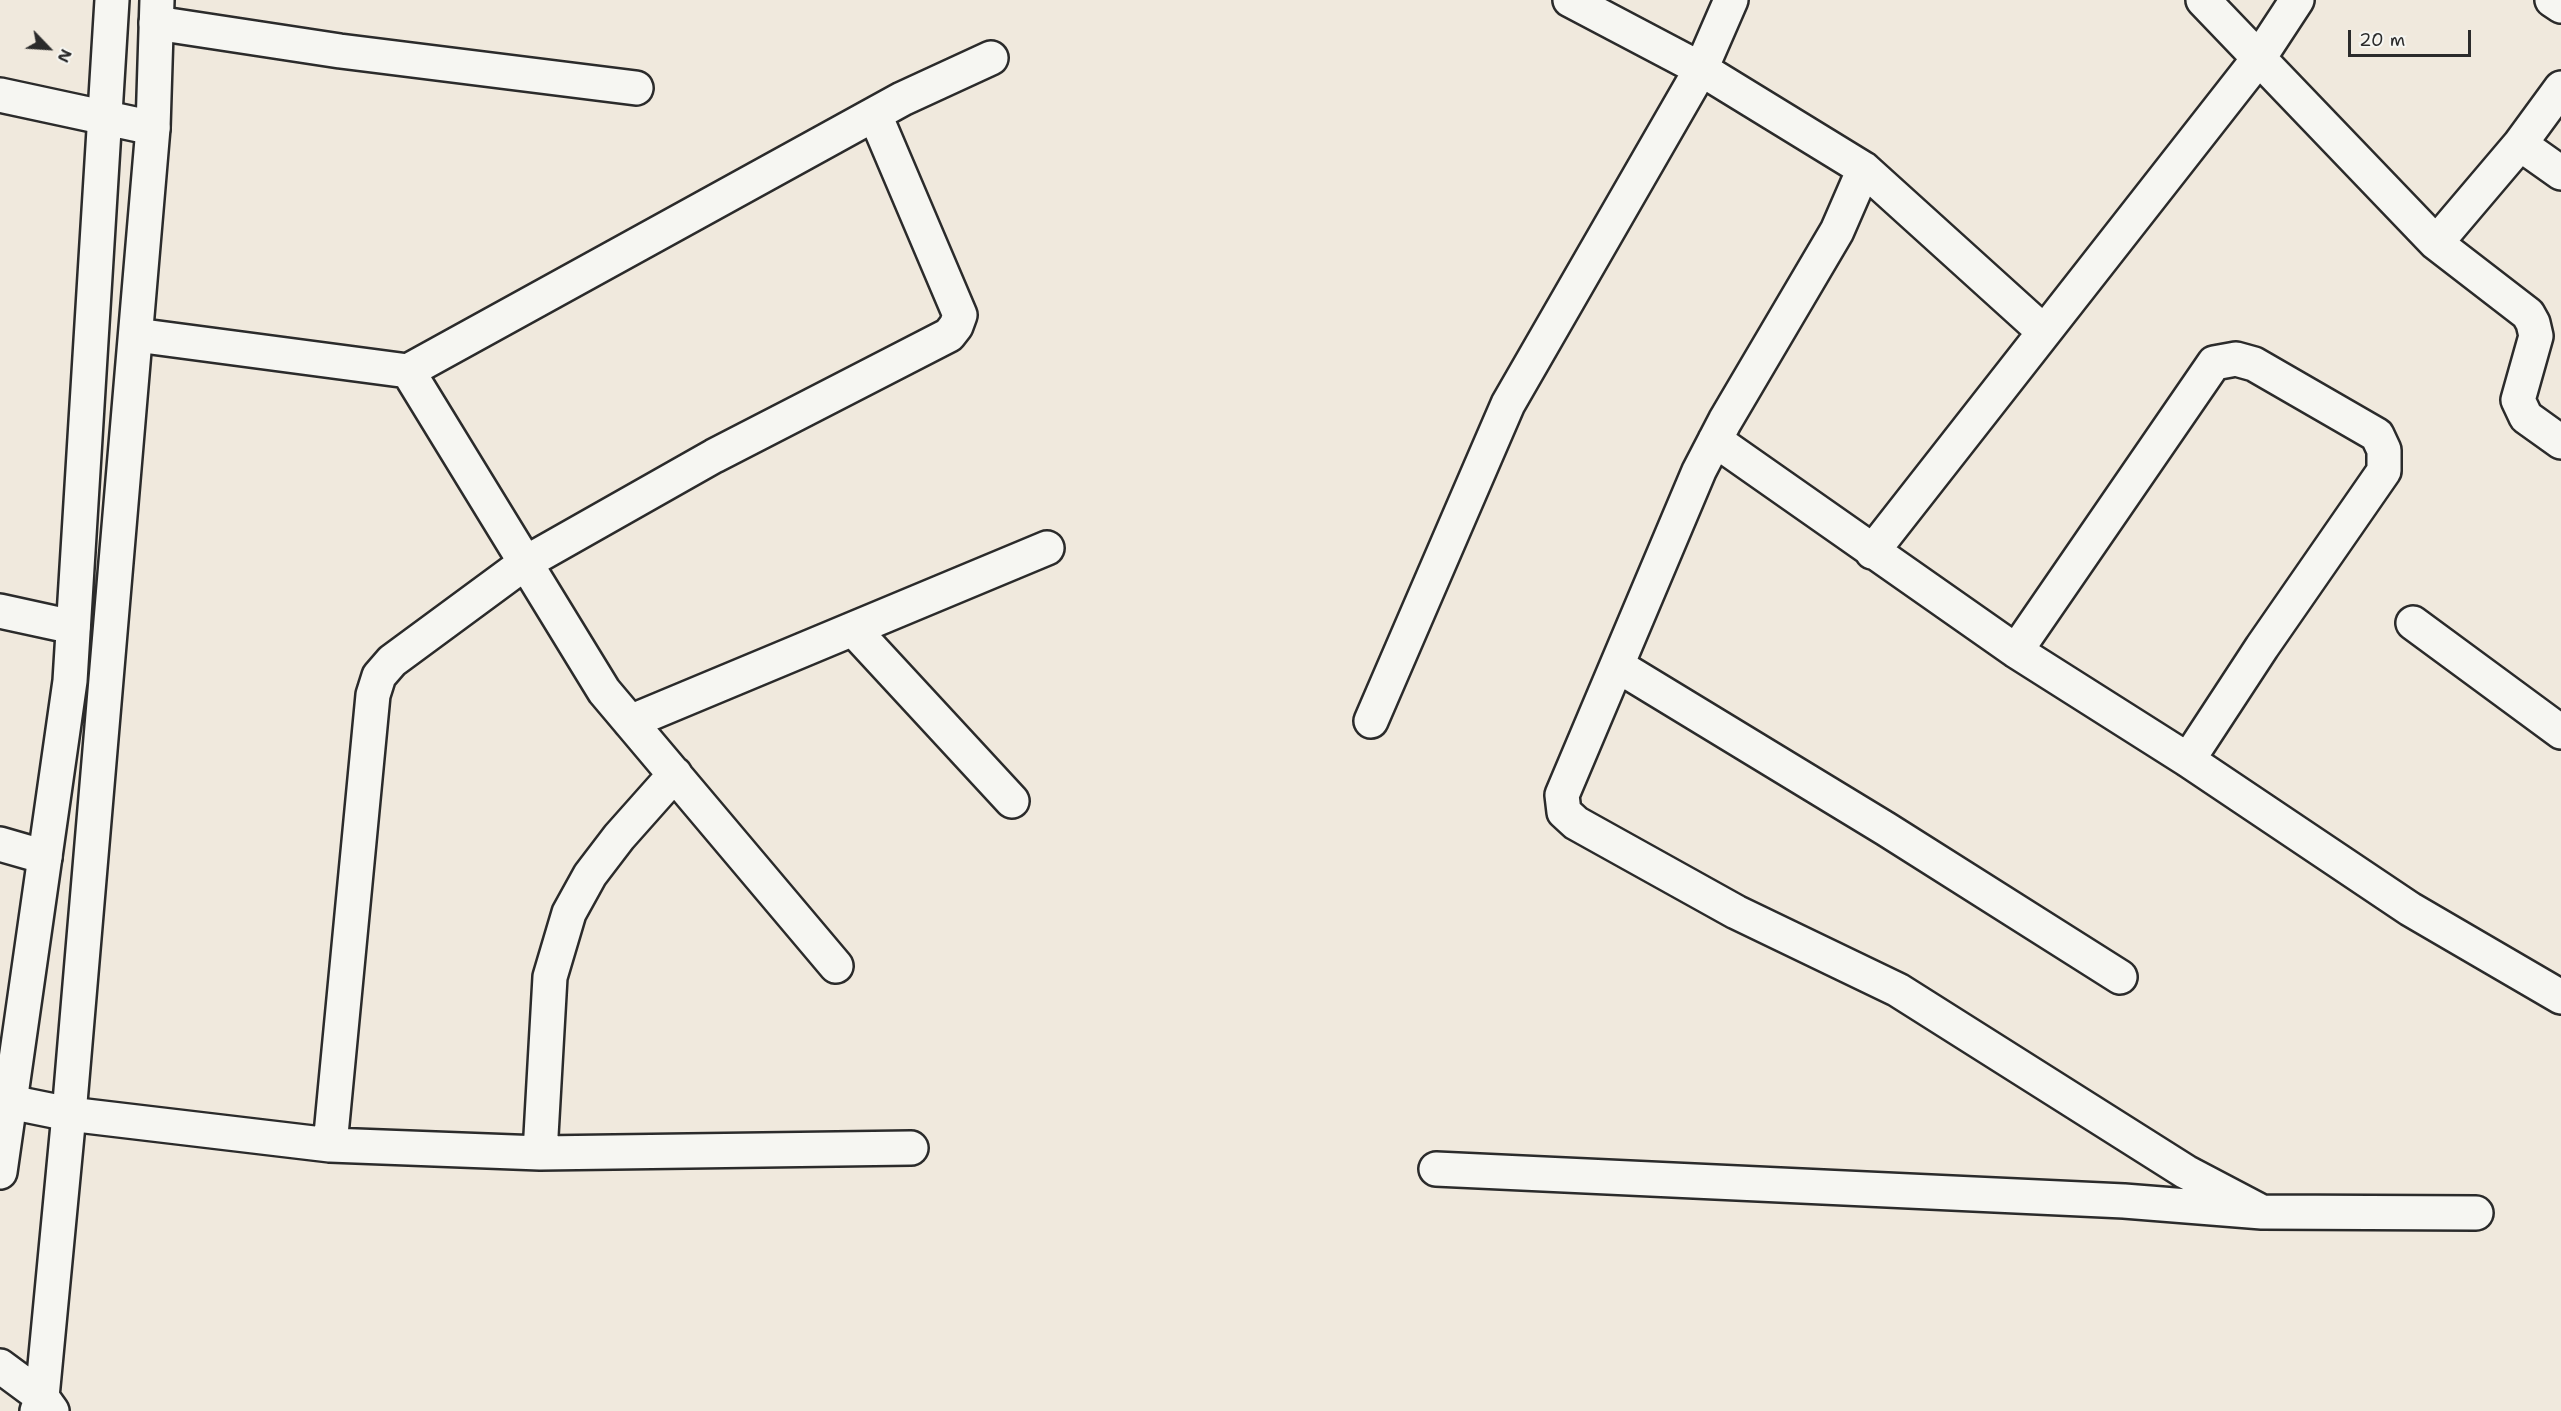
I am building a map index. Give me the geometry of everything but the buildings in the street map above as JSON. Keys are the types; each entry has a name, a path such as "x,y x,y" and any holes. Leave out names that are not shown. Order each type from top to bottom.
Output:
{"street":[{"path":"0,1172 70,681 112,0"},
{"path":"1570,0 1701,69 1864,169 2043,331"},
{"path":"1371,721 1508,404 1701,69 1731,0"},
{"path":"2203,0 2436,243 2528,314 2536,336 2518,400 2526,417 2561,442"},
{"path":"1872,552 2259,58 2297,0"},
{"path":"2552,0 2561,6"},
{"path":"44,1406 153,129 156,11 340,51 636,88"},
{"path":"136,335 408,371 902,99 991,58"},
{"path":"2436,243 2520,144 2561,88"},
{"path":"0,96 153,129"},
{"path":"330,1145 373,695 379,676 392,660 525,563 714,456 949,335 960,315 876,115"},
{"path":"2520,144 2561,174"},
{"path":"1864,169 1838,231 1714,440 1699,471 1562,795 1564,812 1576,823 1736,912 1898,990 2186,1172 2262,1212"},
{"path":"2016,651 2214,363 2236,359 2254,364 2377,435 2384,450 2384,471 2262,647 2188,760"},
{"path":"408,371 604,691 836,966"},
{"path":"1714,440 2016,651 2188,760 2410,909 2561,997"},
{"path":"630,722 1047,548"},
{"path":"0,611 73,627"},
{"path":"2413,623 2561,732"},
{"path":"853,629 1012,801"},
{"path":"1618,666 1886,829 2120,978"},
{"path":"540,1153 550,976 569,913 590,875 619,837 675,774"},
{"path":"0,844 45,857"},
{"path":"10,1102 69,1114 330,1145 540,1153 911,1148"},
{"path":"1436,1169 2124,1201 2262,1212 2476,1213"},
{"path":"0,1366 44,1406"}]}
